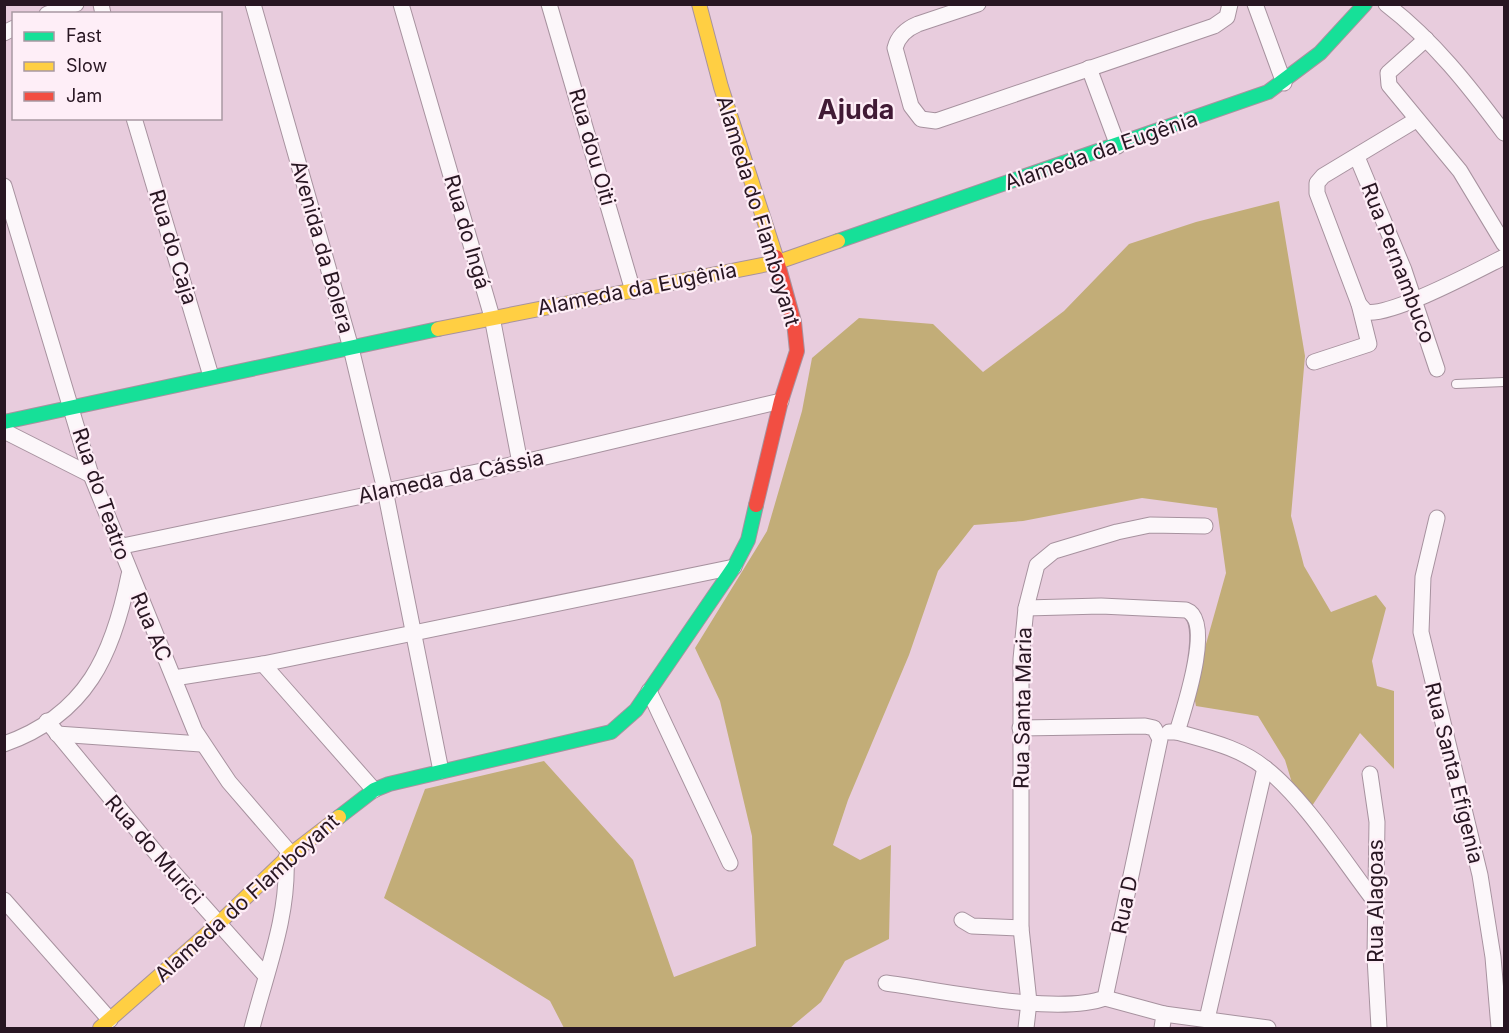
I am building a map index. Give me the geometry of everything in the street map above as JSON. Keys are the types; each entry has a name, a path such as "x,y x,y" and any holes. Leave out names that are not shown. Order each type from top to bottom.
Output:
{"street":[{"path":"53,12 76,4"},
{"name":"Avenida da Bolera","path":"253,4 351,348 385,490 441,771"},
{"name":"Rua do Ingá","path":"401,4 492,317 520,464"},
{"name":"Rua dou Oiti","path":"549,4 633,291"},
{"name":"Alameda do Flamboyant","path":"105,1024 218,924 289,856 374,790 441,771 611,732 636,710 734,567 748,540 756,515 782,401 795,364 797,344 778,262 724,98 699,4"},
{"path":"978,4 909,28 897,41 895,48 911,106 921,119 936,121 1214,26 1227,17 1230,4"},
{"path":"1255,4 1284,83"},
{"name":"Alameda da Eugênia","path":"4,422 492,317 778,262 1246,102 1284,83 1334,39 1365,4"},
{"path":"1386,4 1426,39 1472,90 1504,133"},
{"path":"1426,39 1388,73 1389,85 1393,93 1460,171 1504,244"},
{"path":"1089,68 1118,146"},
{"name":"Rua do Caja","path":"135,120 211,376"},
{"path":"1314,362 1370,344 1365,308 1317,194 1317,183 1323,176 1416,120"},
{"name":"Rua Pernambuco","path":"1357,157 1415,299 1437,369"},
{"name":"Rua do Teatro","path":"4,186 91,475 129,575 121,617 105,660 79,694 47,721 20,739 4,744"},
{"path":"1365,308 1415,299 1504,257"},
{"name":"Alameda da Cássia","path":"118,547 385,490 520,464 782,401"},
{"path":"4,430 91,475"},
{"name":"Rua Santa Efigenia","path":"1437,518 1423,577 1421,632 1480,875 1493,957 1499,1029"},
{"name":"Rua Santa Maria","path":"1026,1029 1029,1002 1021,928 1020,728 1026,608 1037,565 1054,551 1117,532 1150,525 1204,526"},
{"path":"174,678 263,664 734,567"},
{"name":"Rua AC","path":"129,575 201,744 289,856"},
{"path":"1026,608 1101,606 1186,610 1194,614 1197,619 1198,637 1187,699 1177,732"},
{"path":"263,664 374,790"},
{"path":"649,691 730,863"},
{"name":"Rua do Murici","path":"47,721 218,924 265,975"},
{"path":"1020,728 1144,726 1154,728 1158,734 1177,732 1224,744 1265,768 1318,826 1376,903"},
{"path":"57,734 201,744"},
{"name":"Rua D","path":"1105,998 1160,739 1158,734"},
{"path":"1207,1019 1265,768"},
{"name":"Rua Alagoas","path":"1370,774 1377,822 1379,1029"},
{"path":"252,1029 265,975 284,915 289,856"},
{"path":"4,900 105,1024"},
{"path":"962,920 972,926 1021,928"},
{"path":"885,983 1029,1002 1090,1004 1105,998 1163,1021 1207,1019 1268,1029"}],"lane":[{"path":"1456,384 1504,382"}],"shaded area":[{"path":"1279,201 1305,356 1291,516 1304,566 1331,612 1376,595 1386,608 1372,661 1377,686 1394,691 1394,769 1360,733 1312,806 1296,796 1285,760 1258,716 1196,706 1193,690 1226,573 1217,508 1142,498 1023,521 974,525 938,571 909,655 848,800 833,845 860,860 891,845 889,939 845,961 821,1002 790,1028 564,1028 550,1001 384,898 425,789 544,761 633,860 674,977 756,946 752,836 720,701 695,648 767,531 802,411 812,358 859,318 933,324 983,372 1064,311 1129,244 1196,222"}],"traffic: fast":[{"path":"838,241 1268,92 1320,53 1365,4"},
{"path":"4,422 438,329"},
{"path":"339,817 374,790 389,784 611,732 636,710 734,567 748,540 756,505"}],"traffic: slow":[{"path":"699,4 721,87 776,257"},
{"path":"438,329 778,262 838,241"},
{"path":"100,1028 218,924 291,854 339,817"}],"traffic: jam":[{"path":"756,505 781,401 797,351 794,322 776,257"}],"district":[{"name":"Ajuda","path":"856,110"}]}
